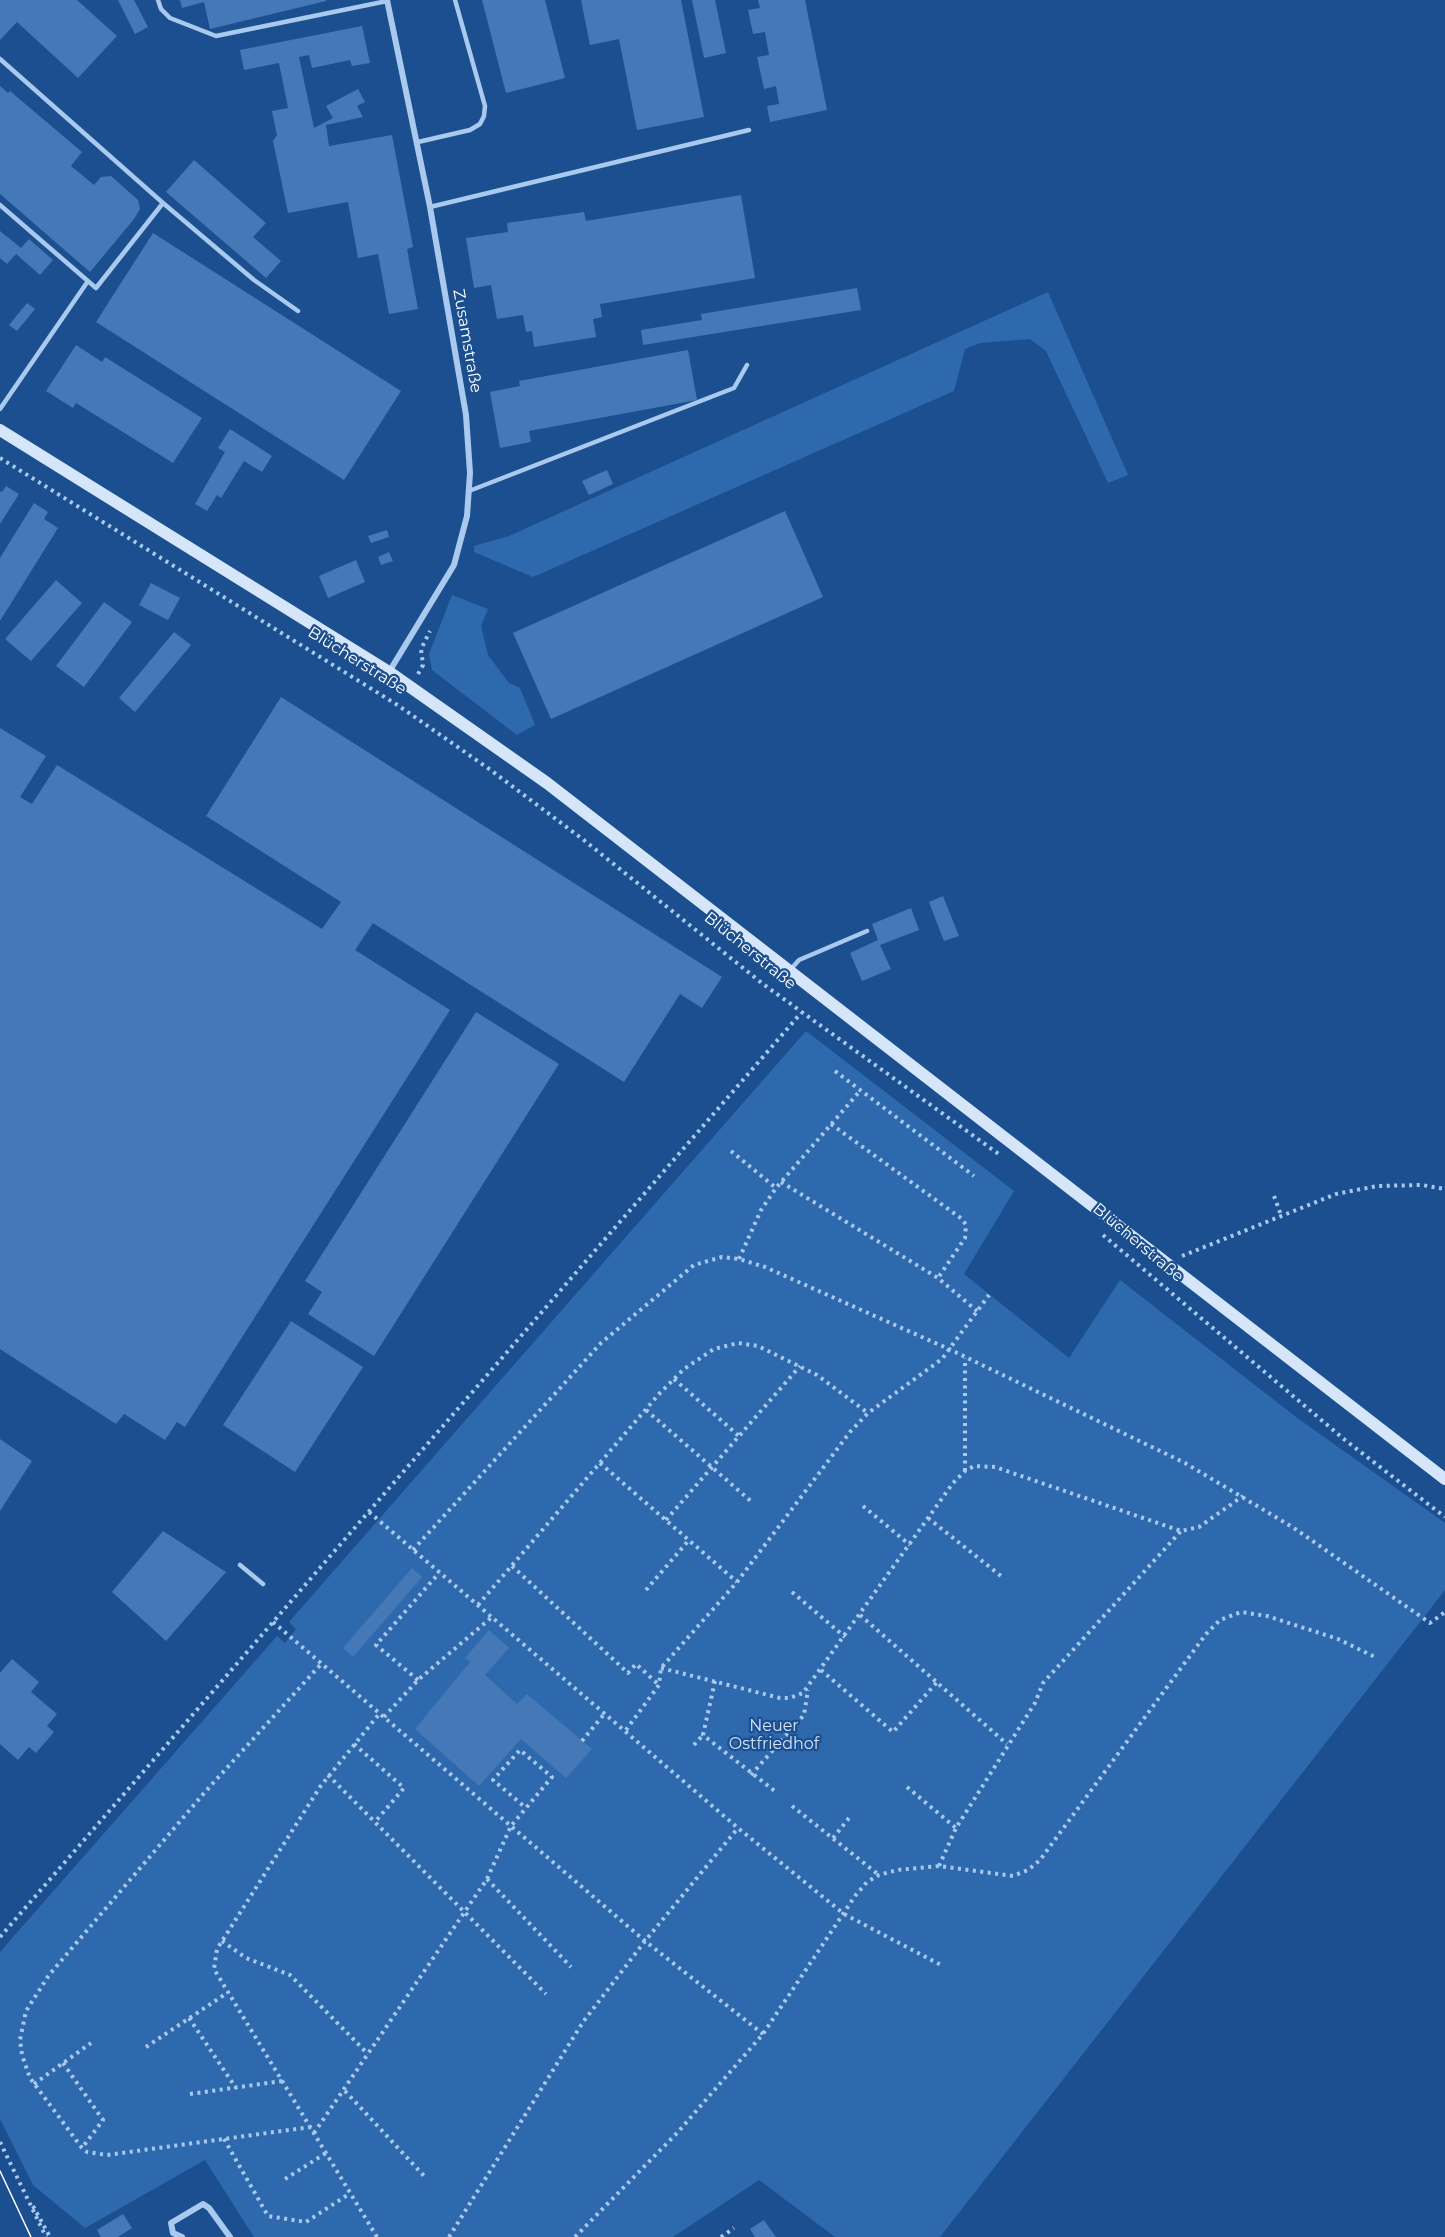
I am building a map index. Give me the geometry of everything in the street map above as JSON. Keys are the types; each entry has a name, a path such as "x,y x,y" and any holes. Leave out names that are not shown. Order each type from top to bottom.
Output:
{"main road":[{"name":"Blücherstraße","path":"0,430 390,672 547,783 1445,1479"}],"street":[{"name":"Zusamstraße","path":"387,0 418,142 466,415 469,491 467,516 453,565 390,672"},
{"path":"182,2237 173,2233 171,2223 203,2204 209,2208 230,2237"}],"lane":[{"path":"158,0 161,9 170,18 216,36 387,0"},
{"path":"418,142 470,130 480,124 484,116 485,106 455,0"},
{"path":"0,59 254,280 298,311"},
{"path":"430,207 749,130"},
{"path":"0,205 96,288 163,203"},
{"path":"0,409 88,281"},
{"path":"469,491 735,388 747,365"},
{"path":"789,971 799,960 867,931"},
{"path":"240,1564 263,1584"}],"path":[{"name":"Blücherstraße","path":"0,458 399,706 492,771 585,841 801,1013 1009,1162"},
{"path":"399,706 423,665 421,649 431,628"},
{"path":"0,1937 801,1013"},
{"path":"835,1071 974,1176"},
{"path":"739,1259 761,1210 776,1188 860,1091"},
{"path":"831,1124 962,1219 966,1225 965,1238 938,1278"},
{"path":"731,1151 776,1188"},
{"path":"781,1182 938,1278 978,1311"},
{"path":"1165,1264 1336,1194 1377,1186 1422,1185 1445,1189"},
{"path":"1274,1196 1281,1215"},
{"name":"Blücherstraße","path":"1101,1234 1345,1440 1445,1517"},
{"path":"413,1550 574,1370 623,1323 694,1265 722,1257 739,1259 765,1267 951,1350 1185,1463 1294,1528 1430,1623 1445,1612"},
{"path":"626,1730 659,1685 661,1668 737,1582 850,1432 868,1413 951,1350 989,1295"},
{"path":"478,1605 674,1379 714,1349 738,1343 758,1346 800,1366 868,1413"},
{"path":"964,1471 965,1358"},
{"path":"666,1520 800,1366"},
{"path":"674,1379 740,1436"},
{"path":"646,1410 753,1503"},
{"path":"600,1463 737,1582"},
{"path":"661,1668 780,1698 798,1696 808,1689 928,1518 964,1471 974,1466 995,1467 1181,1531 1199,1527 1243,1496"},
{"path":"863,1506 910,1545"},
{"path":"369,1512 738,1828 844,1914 941,1965"},
{"path":"928,1518 1001,1576"},
{"path":"939,1866 956,1828 1035,1703 1042,1683 1181,1531"},
{"path":"646,1590 689,1540"},
{"path":"512,1566 628,1672 636,1664 659,1685"},
{"path":"418,1680 376,1645 439,1573"},
{"path":"792,1592 845,1636"},
{"path":"576,2237 678,2132 763,2034 867,1882 879,1875 939,1866 1013,1876 1028,1870 1040,1860 1206,1634 1229,1615 1241,1612 1267,1616 1338,1639 1375,1657"},
{"path":"860,1615 938,1681 1007,1744"},
{"path":"377,2237 227,1993 214,1969 214,1959 222,1941 328,1775 354,1744 418,1680 492,1617"},
{"path":"273,1622 645,1941 763,2034"},
{"path":"311,2127 96,2155 82,2148 34,2084 25,2068 20,2040 26,2011 34,1995 205,1792 322,1664"},
{"path":"821,1670 893,1732 938,1681"},
{"path":"694,1745 703,1735 715,1681"},
{"path":"751,1775 804,1714 808,1689"},
{"path":"582,1742 605,1713"},
{"path":"703,1735 751,1775 776,1792"},
{"path":"354,1744 404,1788 375,1822"},
{"path":"314,2133 345,2091 487,1880 511,1826 552,1777 520,1750 493,1780 526,1808"},
{"path":"328,1775 546,1994"},
{"path":"907,1786 956,1828"},
{"path":"792,1806 879,1875"},
{"path":"833,1839 849,1818"},
{"path":"449,2237 583,2022 645,1941 738,1828"},
{"path":"487,1880 571,1966"},
{"path":"222,1941 246,1958 290,1975 368,2054"},
{"path":"146,2047 227,1993"},
{"path":"189,2018 236,2088"},
{"path":"34,2084 91,2043"},
{"path":"63,2063 103,2120 82,2148"},
{"path":"190,2094 282,2081"},
{"path":"345,2091 426,2178"},
{"path":"224,2139 268,2216 306,2222 349,2194"},
{"path":"0,2142 46,2237"},
{"path":"285,2179 326,2153"},
{"path":"28,2199 51,2237"},
{"path":"721,2237 734,2228"}],"green space":[{"path":"1048,292 1128,475 1108,483 1046,351 1030,339 980,343 965,349 954,391 533,577 474,552 474,546 509,536"},
{"path":"452,595 488,609 481,626 488,655 509,683 520,688 535,725 517,735 432,670 429,654"},
{"name":"Neuer Ostfriedhof","path":"806,1031 1014,1191 964,1274 1069,1358 1120,1280 1296,1417 1445,1523 1445,1590 940,2237 835,2237 759,2180 673,2237 254,2237 205,2160 85,2228 33,2185 0,2119 0,1952 277,1636 285,1643 296,1629 289,1622"}],"building":[{"path":"0,0 77,0 117,36 78,78 17,22 0,40"},
{"path":"118,0 134,0 148,27 135,34"},
{"path":"180,0 326,1 210,29 204,2 182,8"},
{"path":"482,0 545,0 565,78 506,93"},
{"path":"581,0 681,0 704,117 637,130 619,39 590,45"},
{"path":"692,0 715,0 726,53 704,58"},
{"path":"758,0 805,0 827,110 770,122 767,106 779,104 776,86 764,89 757,57 769,55 765,32 753,34 748,10 760,8"},
{"path":"362,26 370,63 352,66 350,60 312,68 309,55 299,57 314,128 333,118 326,106 358,89 365,102 357,106 363,117 326,125 329,146 392,135 413,247 407,249 418,309 389,314 378,254 358,258 348,202 288,213 273,141 277,135 272,111 288,108 279,63 244,70 240,50"},
{"path":"0,86 8,93 10,91 82,152 71,166 94,185 101,177 111,176 138,200 140,209 134,219 90,272 0,194"},
{"path":"194,160 266,223 253,237 281,261 266,278 166,192"},
{"path":"741,195 755,278 600,304 602,317 593,319 596,337 534,347 532,331 526,332 523,315 497,319 491,285 474,288 466,238 508,232 507,223 584,212 586,221"},
{"path":"0,231 21,248 29,239 53,260 40,275 16,254 7,264 0,258"},
{"path":"153,233 401,391 344,480 96,322"},
{"path":"857,288 861,310 643,345 641,330 702,320 701,314"},
{"path":"27,303 35,309 17,331 9,325"},
{"path":"76,345 102,362 105,357 202,418 173,463 76,403 73,408 46,391"},
{"path":"688,350 697,400 529,431 531,442 500,448 490,392 520,386 519,381"},
{"path":"230,429 272,456 262,472 244,461 221,498 217,495 207,511 195,504 225,452 218,448"},
{"path":"607,470 613,484 589,495 582,481"},
{"path":"6,486 19,494 0,524 0,491 2,492"},
{"path":"34,503 48,512 44,519 58,528 0,621 0,558"},
{"path":"785,511 823,597 551,719 513,633"},
{"path":"387,530 389,537 371,543 368,536"},
{"path":"389,552 393,561 381,565 378,557"},
{"path":"356,560 365,582 328,598 319,576"},
{"path":"56,580 82,603 31,661 5,639"},
{"path":"151,583 180,598 168,620 139,605"},
{"path":"104,602 132,622 84,687 56,666"},
{"path":"174,632 191,645 135,712 119,698"},
{"path":"281,697 722,977 702,1008 680,994 624,1082 373,923 355,950 450,1010 185,1427 177,1422 165,1440 124,1414 116,1424 0,1349 0,728 46,756 20,797 32,804 57,765 322,929 341,902 206,816"},
{"path":"943,896 959,936 944,941 929,902"},
{"path":"911,908 919,930 880,945 891,969 862,981 850,953 878,940 872,924"},
{"path":"476,1012 559,1064 374,1356 308,1314 322,1292 305,1281"},
{"path":"291,1321 363,1367 295,1472 223,1425"},
{"path":"0,1439 32,1461 0,1511"},
{"path":"163,1531 226,1572 166,1641 112,1592"},
{"path":"412,1568 422,1577 353,1657 343,1648"},
{"path":"489,1630 509,1648 485,1675 517,1704 527,1694 592,1749 566,1778 521,1739 479,1786 415,1729 470,1662 465,1658"},
{"path":"12,1659 39,1682 31,1692 57,1714 47,1726 54,1732 36,1753 29,1747 18,1760 0,1744 0,1673"},
{"path":"123,2214 132,2228 118,2237 101,2237 97,2230"},
{"path":"764,2220 776,2237 755,2237 750,2229"}],"tram line":[{"path":"0,2171 31,2237"}]}
